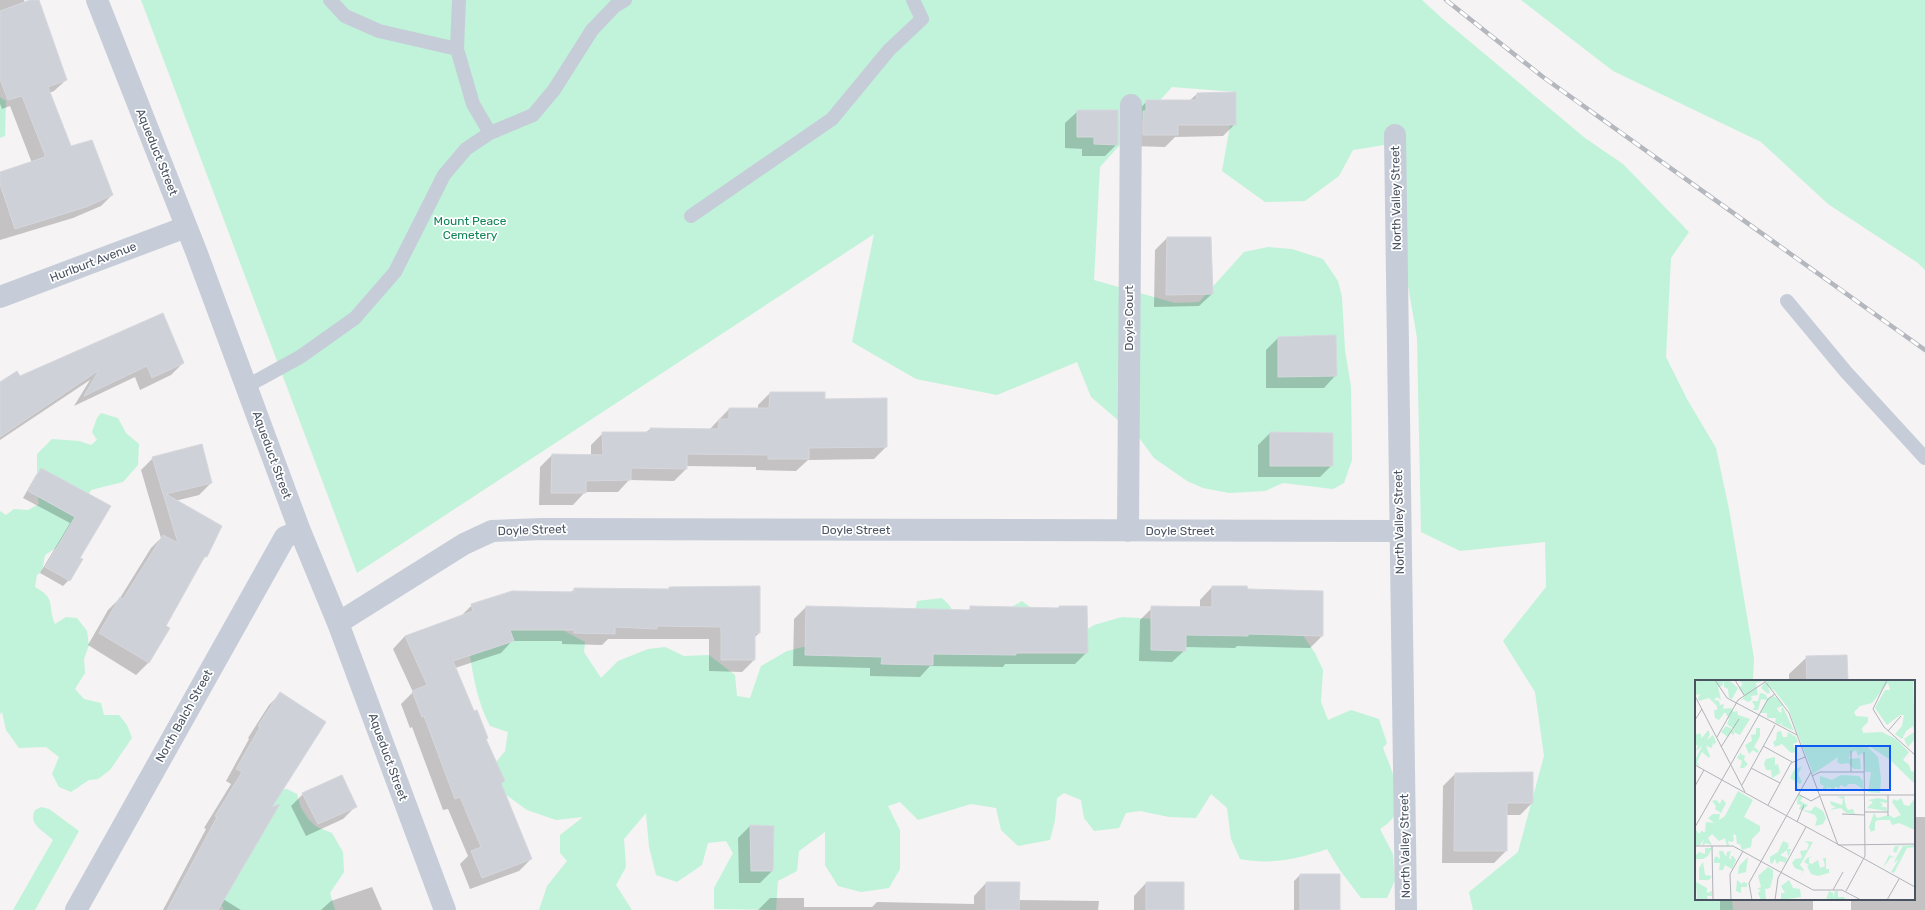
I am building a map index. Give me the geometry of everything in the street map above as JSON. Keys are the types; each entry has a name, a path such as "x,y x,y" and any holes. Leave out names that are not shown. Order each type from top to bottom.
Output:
{"street":[{"name":"Aqueduct Street","path":"98,0 247,386 300,531 338,623 445,910"},
{"name":"Doyle Court","path":"1128,531 1131,105"},
{"name":"North Valley Street","path":"1395,135 1399,531 1406,910"},
{"name":"Hurlburt Avenue","path":"0,297 186,226"},
{"name":"Doyle Street","path":"338,623 464,544 492,531 543,529 1399,531"},
{"name":"North Balch Street","path":"76,910 285,537 300,531"}],"lane":[{"path":"330,0 345,16 380,30 457,49"},
{"path":"459,0 457,49 473,104 490,133"},
{"path":"247,386 300,357 355,318 395,272 444,175 466,149 490,133 533,116 554,90 592,30 615,6 625,0"},
{"path":"691,216 832,120 889,50 922,19 913,0"},
{"path":"1787,301 1846,372 1925,458"}],"green space":[{"name":"Mount Peace Cemetery","path":"141,0 1422,0 1585,138 1623,164 1689,232 1671,258 1666,357 1687,399 1716,448 1729,509 1754,658 1753,680 1695,680 1695,900 1732,900 1733,910 1473,910 1469,892 1518,852 1544,756 1535,692 1503,641 1546,587 1545,542 1460,551 1421,532 1417,338 1384,145 1353,150 1339,176 1305,201 1265,202 1222,171 1236,92 1172,87 1100,167 1094,280 1175,303 1199,302 1244,252 1268,247 1292,249 1323,259 1338,281 1342,297 1345,350 1351,387 1352,460 1344,483 1333,489 1283,483 1265,491 1229,493 1203,488 1187,481 1154,458 1140,439 1091,397 1077,362 997,395 916,379 852,342 874,234 357,573"},
{"path":"1521,0 1925,0 1925,270 1918,263 1828,204 1761,142 1613,71"},
{"path":"0,97 6,101 5,136 0,138"},
{"path":"101,413 118,418 126,433 139,444 138,465 123,482 91,490 67,541 45,555 42,571 37,575 35,587 42,591 49,599 55,624 66,617 77,618 87,631 89,645 84,659 85,673 75,689 84,699 101,703 104,715 119,715 127,725 132,738 110,770 98,779 89,780 71,792 59,787 52,774 59,757 46,747 19,748 6,730 2,712 0,714 0,511 6,515 14,509 28,510 39,504 37,491 37,454 52,439 79,441 91,445 97,440 92,432 97,418"},
{"path":"942,598 950,606 960,624 1000,614 1022,601 1034,610 1066,643 1094,625 1122,617 1298,628 1315,653 1323,670 1321,702 1328,720 1351,710 1379,719 1387,743 1383,748 1396,784 1398,803 1396,812 1392,819 1380,829 1393,854 1395,880 1387,898 1361,898 1339,869 1327,849 1306,856 1284,860 1251,861 1240,859 1231,839 1227,808 1211,794 1196,818 1169,817 1140,811 1126,813 1119,828 1094,831 1084,818 1081,800 1064,793 1057,798 1055,820 1050,840 1018,846 1001,830 996,808 971,804 918,820 900,802 888,806 900,830 900,869 889,888 861,892 838,886 825,865 825,832 799,851 797,871 778,881 776,910 714,909 714,888 733,853 726,841 708,843 702,865 677,882 656,875 649,847 646,813 624,839 626,867 616,885 632,910 539,910 547,886 567,861 560,853 560,835 583,817 556,820 527,810 498,789 492,767 505,751 508,732 490,726 482,709 477,692 470,656 493,628 544,620 585,642 584,652 601,678 618,661 648,649 665,647 684,656 709,655 735,675 737,696 750,698 761,666 787,651 823,642 913,624 917,601"},
{"path":"287,789 297,794 301,808 309,820 317,827 332,833 343,852 344,872 330,893 335,910 224,910 221,905 270,791"},
{"path":"41,807 49,809 79,831 35,910 13,910 53,840 38,827 33,820 35,810"}],"building":[{"path":"30,0 39,0 67,80 48,87 71,146 92,140 113,195 86,207 15,229 0,184 0,172 45,157 45,155 22,96 8,100 0,79 0,11"},
{"path":"1236,92 1236,125 1178,125 1178,135 1143,135 1143,111 1146,111 1146,100 1196,100 1197,93"},
{"path":"1077,110 1118,110 1118,145 1094,144 1094,137 1077,137"},
{"path":"1167,237 1211,237 1213,294 1166,295"},
{"path":"163,313 184,363 152,378 147,366 84,396 99,370 0,437 0,382 17,371 20,376"},
{"path":"1336,335 1337,376 1278,377 1278,337"},
{"path":"770,392 825,392 825,399 887,398 887,447 809,448 809,459 768,459 768,455 687,454 687,469 631,468 631,480 586,481 586,493 551,493 552,454 603,455 602,432 650,432 650,428 718,429 719,419 729,419 729,408 769,408"},
{"path":"1270,432 1333,433 1333,466 1270,466"},
{"path":"202,444 212,483 166,494 222,526 207,557 205,556 166,626 170,628 149,663 99,633 120,597 123,599 163,535 178,543 152,457"},
{"path":"41,468 111,506 80,558 83,559 70,581 45,567 75,517 28,491"},
{"path":"760,586 760,633 755,633 755,660 721,660 721,627 657,626 657,629 615,627 615,634 574,633 574,630 510,630 514,641 453,661 474,711 477,710 488,738 486,739 505,781 501,783 532,859 482,878 471,851 481,847 460,797 455,799 424,716 422,717 412,691 427,685 405,636 473,611 471,604 512,591 574,592 574,588 669,589 669,587"},
{"path":"1212,586 1247,586 1248,589 1323,591 1323,636 1248,634 1248,636 1186,635 1186,651 1151,650 1151,606 1212,607"},
{"path":"806,606 970,610 970,606 1059,608 1059,606 1087,606 1088,653 1016,653 1016,655 933,654 933,665 881,664 882,657 805,655"},
{"path":"1847,655 1848,680 1807,680 1806,656"},
{"path":"280,692 326,722 272,807 280,804 218,910 167,910 217,817 215,816 242,772 236,769 260,727 258,726"},
{"path":"1533,772 1533,803 1507,803 1507,851 1454,851 1455,773"},
{"path":"342,775 357,807 318,824 302,793"},
{"path":"750,825 774,826 773,871 751,871"},
{"path":"1300,874 1340,874 1340,910 1300,910"},
{"path":"986,882 1020,882 1019,910 986,910"},
{"path":"1146,882 1184,882 1184,910 1146,910"}],"railway":[{"path":"1446,0 1543,77 1925,350"}]}
